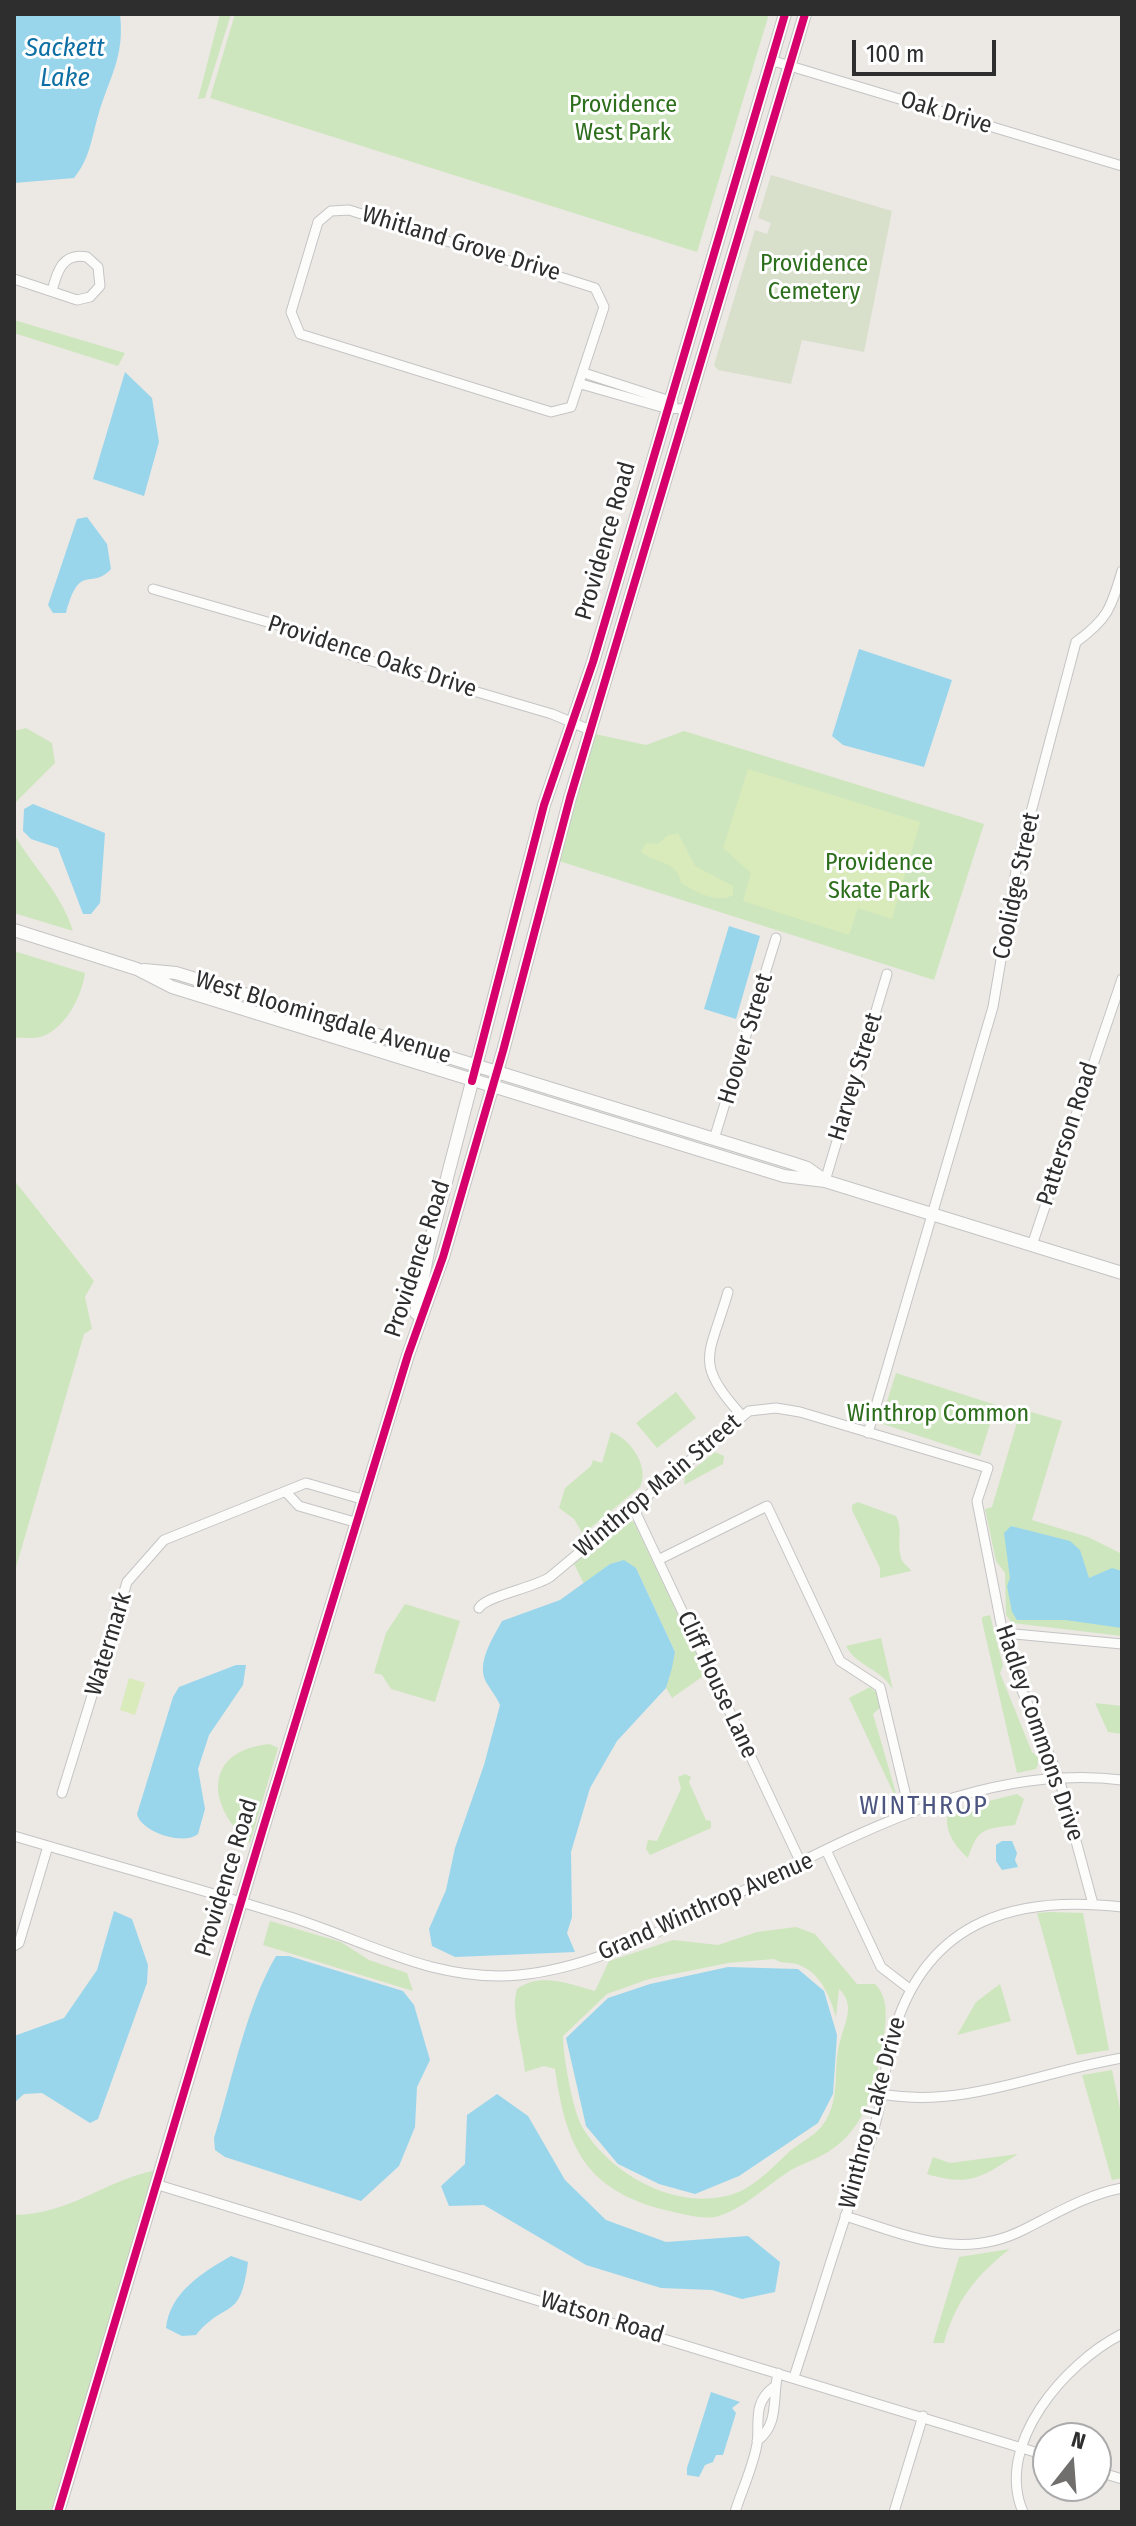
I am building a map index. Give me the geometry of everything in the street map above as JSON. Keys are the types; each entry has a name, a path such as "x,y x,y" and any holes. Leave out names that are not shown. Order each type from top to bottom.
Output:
{"main road":[{"name":"Providence Road","path":"408,1355 429,1247 544,805 593,662 785,14"},
{"name":"Providence Road","path":"58,2512 408,1355 443,1257 590,730 805,14"},
{"name":"West Bloomingdale Avenue","path":"14,930 137,969 172,987 491,1087 784,1176 825,1181 1122,1273"},
{"name":"West Bloomingdale Avenue","path":"137,969 176,973 476,1065 792,1163 807,1168 825,1181"},
{"path":"717,1156 728,1151 776,1165 792,1163"}],"street":[{"name":"Oak Drive","path":"770,60 1122,166"},
{"name":"Whitland Grove Drive","path":"349,210 595,288 604,307 581,384 571,407 551,412 300,334 292,321 291,312 318,222 331,211 349,210"},
{"path":"14,279 77,300 90,297 100,286 98,267 87,257 73,256 59,266 52,291"},
{"path":"584,373 667,404"},
{"path":"581,384 687,409"},
{"name":"Coolidge Street","path":"868,1433 993,1007 1017,865 1076,642 1102,623 1122,571"},
{"name":"Providence Oaks Drive","path":"153,589 302,632 351,655 552,714 590,730"},
{"name":"Hoover Street","path":"714,1139 776,938"},
{"name":"Harvey Street","path":"825,1181 887,974"},
{"name":"Patterson Road","path":"1032,1245 1122,979"},
{"path":"728,1292 709,1356 708,1373 742,1416"},
{"name":"Winthrop Main Street","path":"479,1608 485,1600 542,1583 749,1411 776,1408 988,1468"},
{"name":"Hadley Commons Drive","path":"988,1468 977,1501 1004,1633 1018,1681 1059,1778 1093,1904"},
{"name":"Watermark","path":"62,1793 127,1582 164,1540 306,1483 365,1500"},
{"path":"286,1492 299,1506 358,1523"},
{"path":"658,1560 767,1506 840,1661 880,1687 910,1813"},
{"name":"Cliff House Lane","path":"633,1507 801,1863"},
{"path":"1004,1633 1122,1644"},
{"name":"Grand Winthrop Avenue","path":"14,1836 333,1931 376,1952 440,1971 480,1976 518,1975 564,1968 652,1936 910,1813 969,1792 1035,1778 1122,1780"},
{"path":"14,1946 19,1943 48,1846"},
{"path":"827,1852 881,1967 911,1990"},
{"name":"Winthrop Lake Drive","path":"794,2377 882,2094 893,2031 911,1990 939,1952 981,1923 1033,1905 1122,1907"},
{"path":"882,2094 943,2098 1122,2058"},
{"name":"Watson Road","path":"155,2184 1032,2451"},
{"path":"845,2216 960,2247 1005,2238 1055,2212 1122,2188"},
{"path":"1023,2512 1015,2494 1015,2479 1039,2411 1052,2390 1090,2352 1122,2334"},
{"path":"735,2512 757,2441 767,2434 777,2399 774,2387 778,2373"},
{"path":"894,2512 923,2416"}],"green space":[{"path":"220,14 231,14 205,98 198,99"},
{"name":"Providence West Park","path":"235,14 769,14 697,252 210,98"},
{"name":"Providence Cemetery","path":"771,175 892,211 864,352 802,340 791,384 718,370 714,365 755,230 767,234 771,223 758,218"},
{"path":"14,320 125,353 118,366 14,333"},
{"path":"26,728 52,743 55,763 14,804 14,731"},
{"name":"Providence Skate Park","path":"684,731 984,824 934,980 559,861 595,734 646,745"},
{"path":"748,769 920,822 892,919 858,908 849,935 743,901 751,873 723,848"},
{"path":"678,833 695,866 733,886 733,895 713,898 700,893 681,883 671,867 641,852 646,843 658,844 667,836"},
{"path":"14,834 55,893 73,931 14,913"},
{"path":"14,951 85,973 71,1011 57,1027 40,1037 14,1038"},
{"path":"14,1180 94,1281 85,1297 92,1329 84,1334 14,1574"},
{"name":"Winthrop Common","path":"896,1373 996,1405 980,1456 880,1423"},
{"path":"676,1392 696,1418 657,1448 636,1423"},
{"path":"1021,1409 1062,1421 1032,1520 1088,1537 1122,1554 1122,1636 1012,1623 1006,1615 1005,1573 996,1561 985,1509 992,1507"},
{"path":"611,1432 632,1447 637,1455 642,1471 640,1487 583,1534 574,1519 559,1508 565,1488 591,1466 593,1460 602,1463"},
{"path":"715,1452 724,1456 723,1464 684,1485 685,1476"},
{"path":"858,1502 896,1516 901,1556 911,1571 880,1578 880,1568 852,1510 852,1505"},
{"path":"629,1520 634,1522 706,1674 672,1698 666,1688 675,1652 636,1568 610,1564 584,1584 574,1564"},
{"path":"405,1604 460,1621 435,1702 391,1689 382,1675 374,1673 386,1633"},
{"path":"990,1615 1003,1666 1000,1673 1032,1752 1040,1759 1036,1769 1017,1773 982,1621 982,1617"},
{"path":"881,1638 893,1690 882,1677 856,1659 846,1646"},
{"path":"129,1678 145,1683 135,1715 120,1710"},
{"path":"870,1687 877,1693 881,1707 873,1714 900,1807 849,1698"},
{"path":"1095,1703 1122,1706 1122,1734 1108,1732"},
{"path":"270,1744 278,1748 250,1843 225,1813 218,1782 223,1768 232,1757 248,1748"},
{"path":"685,1774 691,1777 689,1782 706,1820 711,1821 711,1828 650,1855 646,1849 648,1840 657,1841 681,1789 678,1777"},
{"path":"1017,1794 1024,1799 1015,1825 983,1832 975,1841 968,1858 954,1843 949,1831 949,1811"},
{"path":"1037,1913 1083,1913 1109,2050 1077,2055"},
{"path":"270,1921 341,1942 369,1960 407,1973 413,1991 263,1945"},
{"path":"796,1927 815,1934 857,1984 875,1984 880,1990 885,2003 885,2027 868,2104 852,2131 841,2142 728,2212 699,2217 638,2201 598,2177 584,2161 566,2121 555,2069 544,2066 525,2072 516,2018 517,1989 545,1980 595,1991 609,1961 673,1940 718,1945 757,1932","holes":["777,1961 799,1965 813,1974 827,1994 836,2017 839,1989 847,2000 848,2012 838,2049 835,2094 822,2126 754,2183 741,2191 719,2197 675,2195 653,2188 614,2164 597,2148 580,2122 569,2084 563,2036 607,1994 649,1979 728,1963"]},
{"path":"1000,1984 1011,2021 957,2035 976,2002"},
{"path":"1112,2070 1122,2118 1122,2178 1112,2180 1082,2075"},
{"path":"1018,2154 975,2178 954,2180 927,2174 933,2157 950,2163"},
{"path":"156,2170 53,2512 14,2512 14,2215 52,2209"},
{"path":"1010,2249 987,2268 969,2290 954,2315 944,2343 933,2343 959,2257"}],"water":[{"name":"Sackett Lake","path":"14,14 120,14 120,43 115,67 87,156 74,178 14,183"},
{"path":"125,372 152,398 159,442 144,496 93,479"},
{"path":"87,517 107,544 111,569 98,578 81,582 71,597 66,613 53,613 48,605 77,519"},
{"path":"859,649 952,680 924,767 843,745 832,736"},
{"path":"33,804 105,833 100,903 91,914 83,914 58,848 31,839 23,831 24,809"},
{"path":"729,926 760,936 736,1019 704,1009"},
{"path":"1011,1526 1070,1541 1080,1550 1089,1578 1112,1568 1122,1571 1122,1628 1065,1620 1017,1620 1012,1612 1007,1586 1010,1578 1004,1533"},
{"path":"624,1560 636,1568 675,1652 666,1688 617,1741 590,1788 571,1852 572,1917 567,1933 575,1952 455,1957 432,1946 429,1929 446,1890 455,1848 484,1765 500,1705 483,1675 487,1651 502,1621 560,1600 610,1564"},
{"path":"236,1665 246,1665 243,1685 209,1735 198,1769 205,1809 198,1834 173,1838 154,1831 140,1821 137,1814 173,1697 179,1687"},
{"path":"1002,1841 1012,1841 1018,1867 1002,1870 996,1861 996,1845"},
{"path":"114,1911 132,1919 148,1965 147,1983 98,2119 90,2123 42,2093 24,2094 14,2103 14,2036 64,2018 97,1970"},
{"path":"276,1956 289,1956 403,1991 414,2005 430,2060 417,2087 415,2127 399,2166 361,2201 225,2157 215,2150 214,2138 248,2021"},
{"path":"728,1967 798,1969 824,1991 837,2035 833,2094 818,2123 739,2176 695,2194 659,2184 618,2164 586,2126 566,2038 608,1998 650,1984"},
{"path":"497,2094 528,2116 565,2180 606,2220 666,2242 748,2236 780,2262 775,2292 742,2299 712,2290 661,2288 586,2265 484,2205 449,2206 441,2186 465,2164 467,2115"},
{"path":"231,2256 248,2262 241,2294 231,2308 196,2335 182,2336 166,2328 174,2304 189,2285"},
{"path":"711,2392 740,2402 732,2408 736,2413 723,2455 716,2455 713,2462 705,2465 699,2477 687,2475 687,2468"}],"cycle path":[{"path":"472,1081 544,805 593,662 785,14"},
{"path":"58,2512 408,1355 443,1257 503,1051 570,798 805,14"}],"district":[{"name":"WINTHROP","path":"924,1807"}]}
